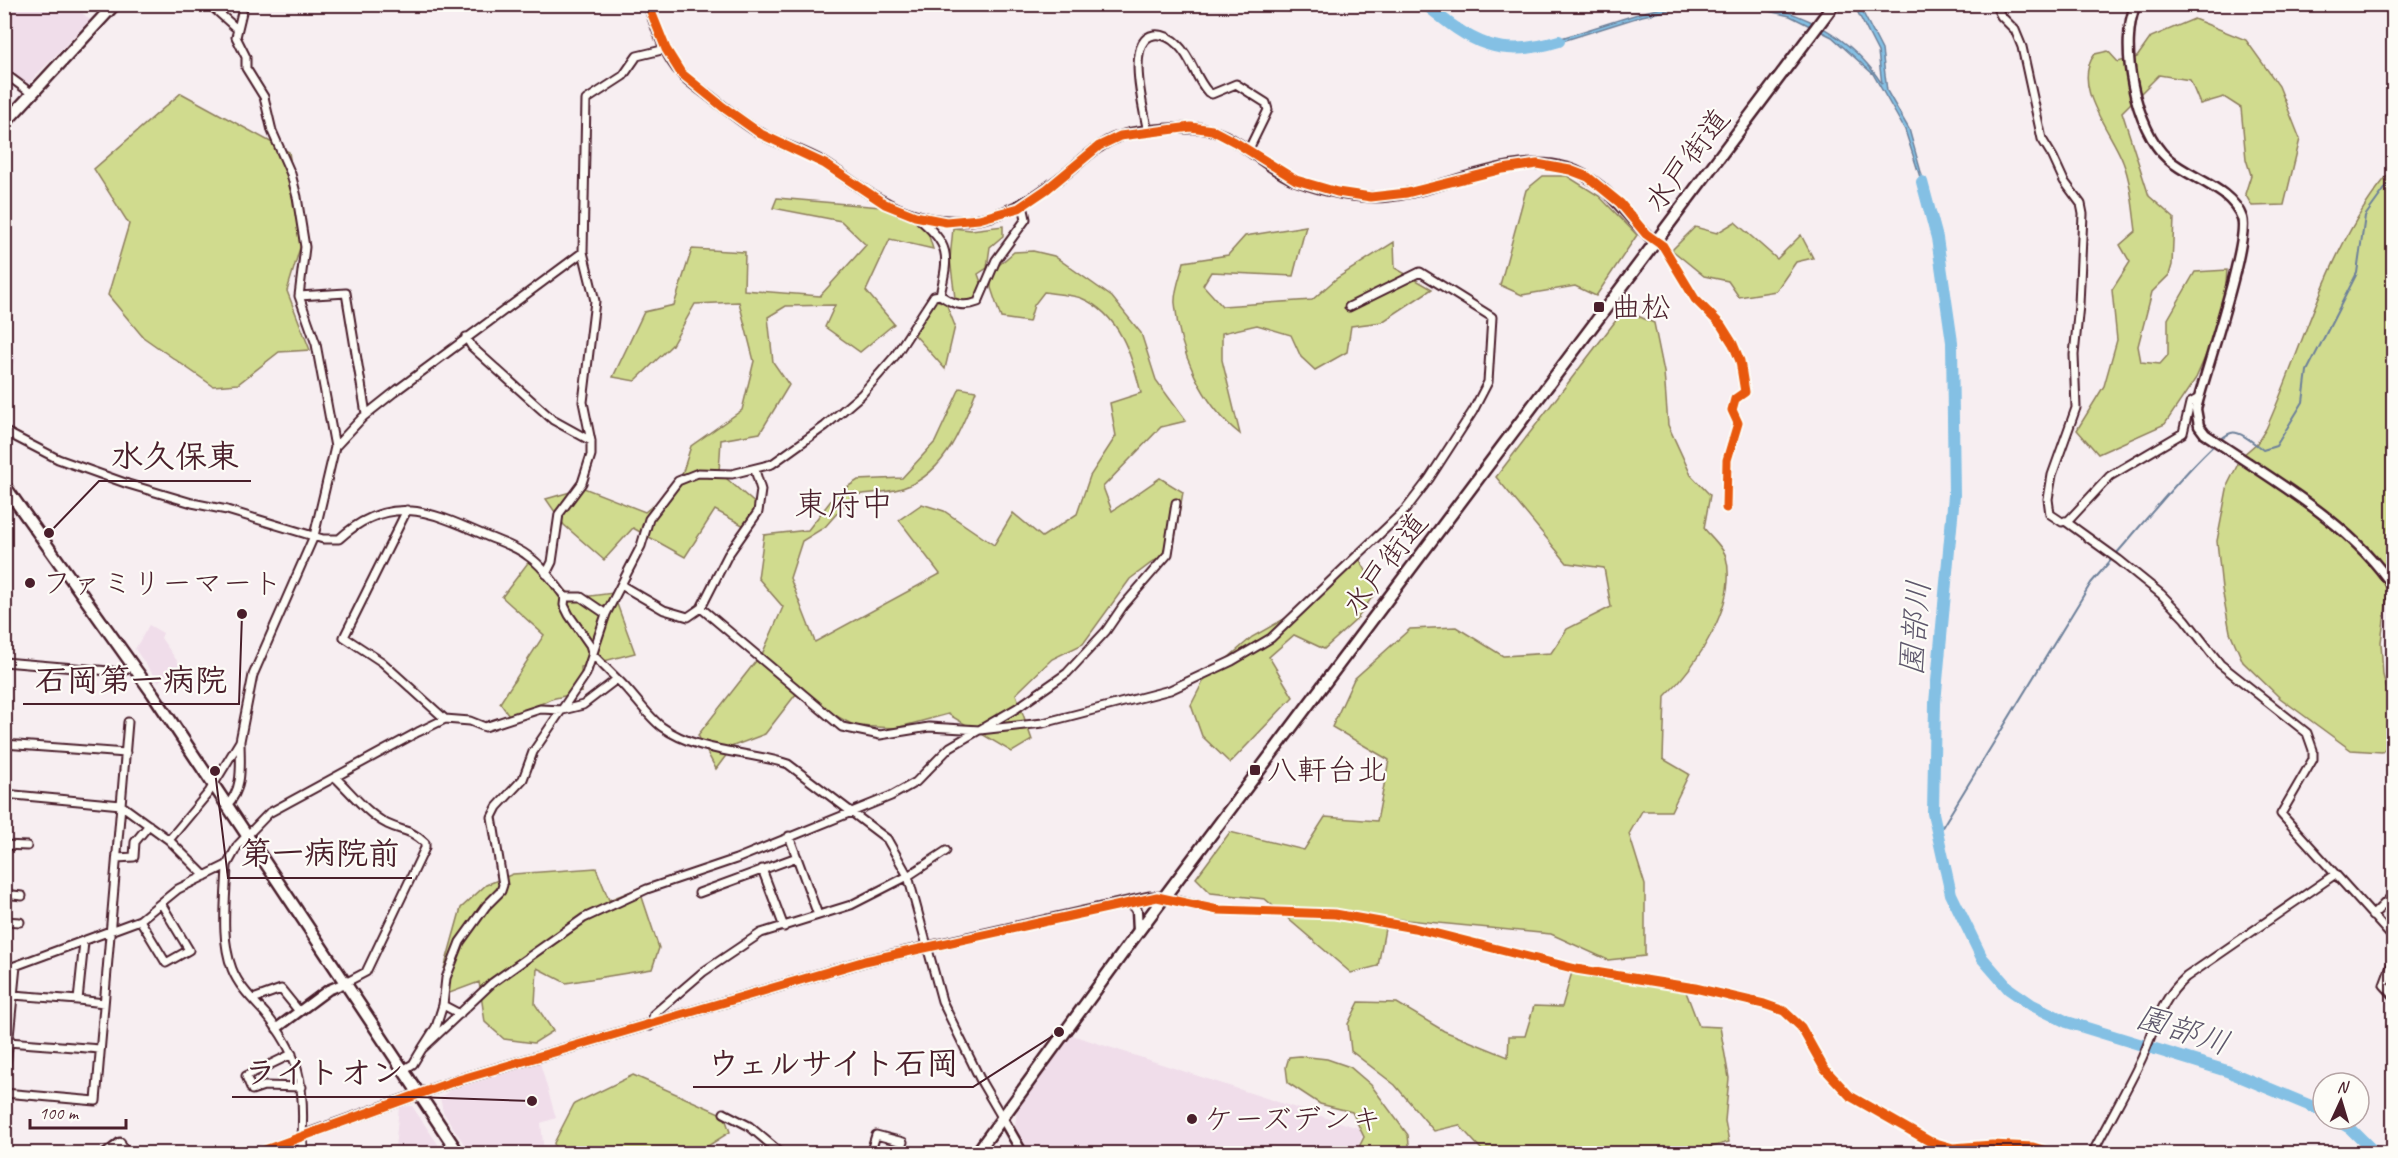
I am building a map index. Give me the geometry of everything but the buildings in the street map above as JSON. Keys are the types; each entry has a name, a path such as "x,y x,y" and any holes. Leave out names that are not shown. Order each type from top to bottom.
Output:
{"main road":[{"path":"4,124 116,4"},
{"name":"水戸街道","path":"976,1154 1164,897 1834,4"},
{"path":"4,485 134,666 459,1154"}],"street":[{"path":"209,4 237,28"},
{"path":"227,805 235,797 238,787 240,741 256,667 314,536 335,447 316,344 299,296 305,247 297,197 291,174 272,131 264,97 246,68 246,57 236,37 244,4"},
{"path":"648,4 666,49 681,73 761,134 821,162 885,204 915,216 946,222 979,219 1023,205 1047,189 1099,146 1120,136 1191,127 1212,130 1296,180 1337,192 1371,197 1407,193 1503,169 1537,164 1564,167 1588,177 1620,203 1655,242 1663,246 1695,299 1721,325 1740,361 1745,392 1735,399 1732,410 1738,423 1727,460 1726,508"},
{"path":"1995,4 2001,16 2015,30 2022,47 2042,139 2064,181 2081,204 2083,214 2074,355 2076,408 2052,475 2048,499 2050,514 2054,519 2065,521 2120,560 2161,594 2185,619 2220,664 2307,733 2313,750 2313,759 2281,814 2394,939"},
{"path":"2136,4 2129,27 2130,59 2134,90 2150,137 2169,161 2204,182 2234,205 2244,227 2230,292 2199,398 2197,419 2205,434 2338,526 2381,568 2394,588"},
{"path":"1148,133 1137,57 1143,40 1151,35 1158,35 1180,46 1208,92 1212,94 1236,84 1266,103 1268,110 1248,151"},
{"path":"546,574 552,562 559,514 582,483 591,455 591,441 583,402 595,301 583,252 586,100 622,76 637,57 666,49"},
{"path":"4,73 31,93"},
{"path":"403,1070 413,1064 435,1027 443,1005 446,978 460,942 486,906 501,891 503,885 492,817 497,807 523,779 533,752 586,674 606,614 641,546 650,519 678,481 698,474 732,474 772,464 845,411 895,356 934,296 940,295 951,303 967,306 978,302 996,260 1026,219 1023,205"},
{"path":"915,216 938,236 944,247 948,266 940,295"},
{"path":"335,447 366,414 466,337 583,252"},
{"path":"701,608 842,727 880,735 929,727 980,730 1043,723 1170,690 1222,666 1271,638 1406,509 1436,469 1473,411 1488,382 1492,317 1420,272 1349,307"},
{"path":"299,296 346,293 366,414"},
{"path":"466,337 472,347 553,420 591,441"},
{"path":"2065,521 2110,476 2183,433 2190,404 2199,398"},
{"path":"4,431 58,459 128,484 332,541 339,539 368,518 386,511 407,510 434,513 528,555 565,597 564,605 590,645 593,655 662,727 685,738 742,756 769,758 788,764 887,839 908,876 942,1001 982,1083 1023,1154"},
{"path":"621,585 664,610 688,617 701,608 728,555 758,512 761,490 755,470"},
{"path":"422,1049 492,983 584,918 647,889 736,859 852,812 916,782 941,754 1067,673 1106,631 1123,606 1168,554 1176,503"},
{"path":"407,510 344,638 382,662 445,719"},
{"path":"565,597 581,597 606,614"},
{"path":"4,662 121,672 134,666"},
{"path":"303,1154 302,1087 292,1053 277,1028 239,985 228,951 227,865 238,844 248,837 269,813 337,779 445,719 470,721 485,727 540,709 563,710 583,705 617,679"},
{"path":"4,1093 96,1101 128,722"},
{"path":"169,840 209,792 240,741"},
{"path":"4,744 126,753"},
{"path":"277,1028 328,990 366,972 425,843 406,829 388,824 360,803 337,779"},
{"path":"4,794 122,805 169,840 205,876"},
{"path":"117,858 135,857 135,842 149,825"},
{"path":"789,836 818,915"},
{"path":"4,845 27,846"},
{"path":"650,1026 654,1014 704,972 762,933 851,906 908,876 946,851"},
{"path":"699,893 797,857"},
{"path":"4,970 140,920 162,905 178,889 227,865"},
{"path":"762,869 784,927"},
{"path":"2092,1154 2143,1056 2164,1002 2173,988 2334,875"},
{"path":"4,894 22,896"},
{"path":"2372,916 2394,894"},
{"path":"254,1154 455,1081 650,1026 865,961 1126,903 1164,897 1218,910 1247,913 1335,914 1414,928 1576,969 1695,988 1764,1004 1784,1011 1801,1027 1824,1068 1850,1096 1929,1141 1953,1148 1992,1145 2032,1147 2056,1154"},
{"path":"1126,903 1132,904 1137,911 1138,932"},
{"path":"140,920 166,963 189,950 162,905"},
{"path":"4,921 20,922"},
{"path":"78,1000 84,942"},
{"path":"2394,958 2384,985 2394,996"},
{"path":"4,1087 16,966"},
{"path":"253,999 281,989 298,1010"},
{"path":"13,995 104,1003"},
{"path":"443,1005 460,1014"},
{"path":"7,1044 100,1049"},
{"path":"292,1053 246,1076 252,1090 264,1086 302,1087"},
{"path":"724,1113 749,1126 782,1154"},
{"path":"870,1154 876,1135 903,1142 899,1154"},
{"path":"106,1154 120,1143 127,1154"}],"shaded area":[{"path":"7,4 74,5 90,20 26,86 5,69 4,7"},
{"path":"5,352 16,358 5,379"},
{"path":"149,625 163,633 161,638 180,665 158,682 135,649"},
{"path":"1072,1035 1364,1130 1356,1153 1030,1154 1015,1126 1017,1109"},
{"path":"540,1063 556,1118 541,1123 544,1153 470,1153 443,1112 440,1098 450,1090"},
{"path":"412,1106 444,1153 377,1153 378,1147 395,1149 399,1107"}],"green space":[{"path":"2194,19 2246,40 2279,86 2300,139 2284,205 2252,206 2245,194 2251,175 2246,159 2241,108 2224,97 2200,104 2190,80 2159,75 2122,112 2149,196 2174,218 2172,265 2169,275 2152,292 2138,346 2141,362 2160,364 2168,355 2168,319 2195,272 2227,270 2224,306 2216,332 2196,378 2165,424 2098,454 2077,430 2104,386 2117,340 2112,290 2130,262 2120,245 2136,231 2126,170 2118,150 2095,109 2087,80 2089,67 2095,54 2108,51 2118,62 2137,57 2151,37"},
{"path":"181,93 289,152 302,241 287,291 310,350 279,352 238,384 213,386 143,337 108,295 129,224 94,169"},
{"path":"2393,169 2394,547 2381,642 2383,675 2392,710 2390,743 2382,752 2351,750 2280,698 2243,662 2230,632 2222,589 2217,541 2228,484 2242,456 2257,443 2266,429 2335,260 2371,197"},
{"path":"1543,176 1567,176 1599,196 1637,235 1596,296 1575,286 1522,295 1500,285 1526,190"},
{"path":"777,198 904,209 925,223 933,249 890,239 866,291 894,324 860,352 825,327 835,305 786,306 768,317 773,362 789,385 760,433 721,440 719,472 759,507 746,527 715,510 685,557 633,528 604,560 564,525 546,499 584,488 645,512 679,484 691,446 742,410 754,361 739,302 695,304 672,345 635,381 613,377 644,312 674,305 692,249 745,252 744,290 820,296 866,245 841,221 773,208"},
{"path":"1735,222 1777,259 1801,235 1813,258 1796,262 1776,291 1739,297 1728,281 1704,276 1672,250 1695,227 1717,233"},
{"path":"1003,226 1003,236 990,247 987,268 978,274 984,291 981,301 964,302 955,298 950,259 953,228 971,230"},
{"path":"1306,226 1293,276 1211,272 1203,285 1222,306 1312,300 1337,278 1394,242 1395,268 1432,289 1382,322 1351,326 1347,352 1315,370 1301,357 1291,335 1257,325 1222,333 1222,360 1240,434 1214,408 1187,358 1177,321 1175,303 1184,262 1228,255 1245,236"},
{"path":"1033,251 1054,256 1112,297 1141,333 1156,380 1186,421 1161,427 1103,487 1112,511 1160,478 1183,492 1172,555 1154,561 1130,579 1083,644 1052,659 1016,694 1032,740 1012,752 948,714 896,728 855,726 796,694 765,734 733,746 716,769 698,735 763,652 783,607 758,578 764,535 808,530 836,494 858,480 902,478 935,442 960,388 976,391 964,422 948,452 937,465 911,485 890,491 853,495 825,527 802,541 790,578 815,642 940,574 899,520 922,504 944,511 994,545 1013,513 1042,537 1077,514 1090,476 1116,436 1110,403 1141,393 1128,351 1115,325 1106,314 1081,298 1044,292 1034,305 1029,322 1001,318 991,288 991,272 1014,252"},
{"path":"935,300 946,303 955,326 945,369 913,333"},
{"path":"1624,310 1654,323 1664,372 1668,425 1691,475 1710,495 1704,528 1725,553 1728,575 1726,594 1712,632 1690,668 1665,696 1663,759 1689,774 1671,811 1642,811 1629,834 1645,885 1645,956 1608,960 1551,934 1387,918 1378,966 1351,973 1265,899 1211,893 1196,878 1230,832 1304,850 1325,817 1377,821 1389,760 1332,727 1354,679 1410,629 1456,627 1503,656 1551,653 1567,629 1611,607 1604,568 1567,563 1496,477"},
{"path":"1357,555 1377,590 1357,619 1324,649 1294,635 1269,657 1293,697 1230,763 1202,736 1191,705 1205,678 1252,637 1311,604"},
{"path":"530,560 575,598 613,593 635,653 581,667 582,692 551,699 511,718 500,703 544,635 502,597"},
{"path":"596,868 609,900 639,888 659,948 652,969 566,983 537,968 535,1004 553,1031 534,1043 504,1039 485,1022 479,982 447,994 444,969 461,908 486,885 513,874"},
{"path":"1572,972 1686,992 1699,1026 1720,1027 1729,1078 1725,1121 1729,1142 1691,1153 1625,1153 1595,1147 1580,1153 1502,1153 1482,1150 1459,1125 1434,1131 1395,1085 1351,1051 1348,1024 1359,1002 1397,1003 1444,1031 1508,1057 1509,1036 1525,1036 1534,1006 1562,1007"},
{"path":"1289,1057 1327,1059 1350,1067 1371,1085 1408,1135 1410,1153 1356,1153 1364,1137 1352,1112 1320,1104 1288,1083 1286,1067"},
{"path":"633,1075 724,1115 730,1132 697,1153 556,1153 554,1143 574,1104"}],"water":[{"path":"1676,4 1692,5 1642,16 1547,46 1542,44 1641,13"},
{"path":"1741,5 1782,10 1821,27 1855,52 1882,84 1878,52 1854,5 1859,5 1882,50 1887,91 1909,129 1939,237 1905,130 1873,74 1832,37 1790,16"}],"waterway":[{"name":"園部川","path":"1425,4 1456,28 1486,44 1519,49 1559,41"},
{"path":"2116,554 2191,468 2221,439 2235,433 2263,450 2276,446 2303,402 2307,371 2357,273 2365,216 2394,176"},
{"name":"園部川","path":"1922,182 1937,238 1952,342 1954,495 1935,703 1933,813 1951,894 1982,958 2009,989 2032,1005 2067,1022 2227,1071 2311,1106"},
{"path":"1938,834 2091,583 2112,559"},
{"name":"園部川","path":"2353,1131 2376,1154"}],"cycle path":[{"path":"648,4 666,49 681,73 723,107 761,134 825,164 885,204 915,216 946,222 979,219 1019,208 1047,189 1099,146 1120,136 1191,127 1212,130 1296,180 1337,192 1371,197 1407,193 1503,169 1537,164 1570,170 1588,177 1620,203 1646,234 1663,246 1695,299 1721,325 1733,344 1740,361 1745,392 1735,399 1732,410 1738,423 1727,460 1726,508"},
{"path":"254,1154 455,1081 865,961 1157,897 1218,910 1335,914 1414,928 1576,969 1695,988 1764,1004 1784,1011 1801,1027 1824,1068 1850,1096 1929,1141 1953,1148 1992,1145 2033,1147 2056,1154"}],"place":[{"name":"曲松","path":"1599,307"},
{"name":"水久保東","path":"49,533"},
{"name":"ファミリーマート","path":"30,583"},
{"name":"石岡第一病院","path":"242,614"},
{"name":"八軒台北","path":"1255,770"},
{"name":"第一病院前","path":"215,771"},
{"name":"ウェルサイト石岡","path":"1059,1032"},
{"name":"ライトオン","path":"532,1101"},
{"name":"ケーズデンキ","path":"1192,1119"}],"district":[{"name":"東府中","path":"844,504"}]}
